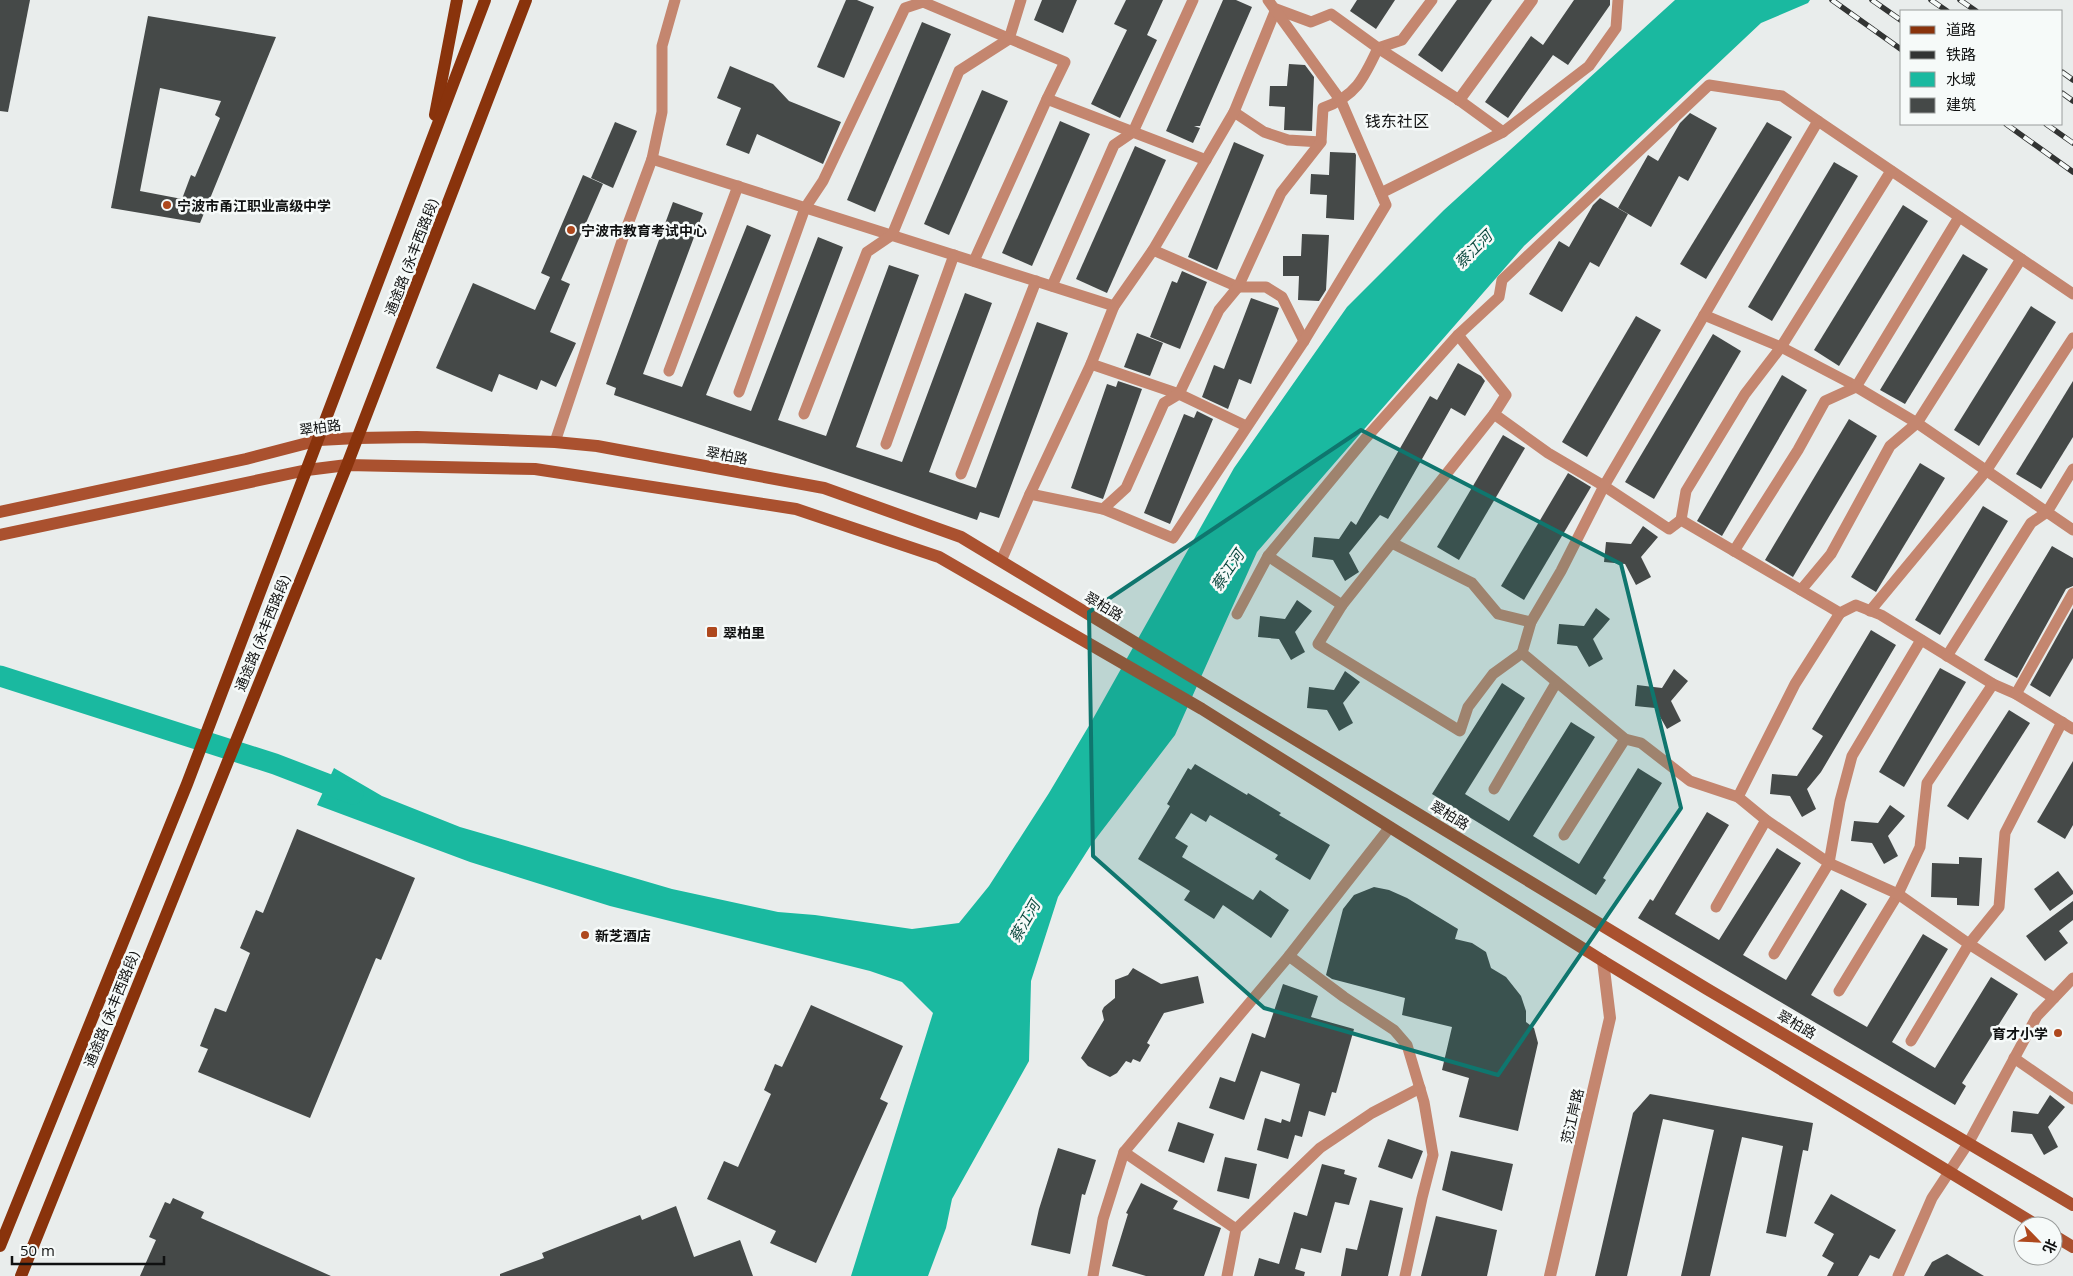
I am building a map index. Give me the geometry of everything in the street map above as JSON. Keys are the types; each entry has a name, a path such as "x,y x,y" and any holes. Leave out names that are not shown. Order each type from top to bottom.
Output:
{"main road":[{"path":"428,149 457,0"},
{"name":"通途路 (永丰西路段)","path":"0,1246 188,784 485,0"},
{"name":"通途路 (永丰西路段)","path":"21,1276 347,465 526,0"},
{"name":"翠柏路","path":"0,512 246,459 319,440 357,438 416,437 555,442 597,446 824,488 962,537 1707,989 2073,1205"},
{"path":"0,535 307,470 347,465 535,469 796,509 938,557 1202,709 1603,961 2021,1216"}],"street":[{"path":"1459,100 1532,0"},
{"name":"范江岸路","path":"1550,1276 1610,1018 1603,961"}],"lane":[{"path":"555,442 625,232 652,159 662,112 662,46 675,0"},
{"path":"804,414 867,252 892,235 959,71 1009,39 1020,0"},
{"path":"1052,286 1114,145 1133,132 1194,0"},
{"path":"1030,494 1103,509 1174,538 1246,426 1304,341 1386,205 1341,101 1268,0"},
{"path":"1103,509 1126,488 1164,403 1179,394 1219,310 1238,287 1282,193 1321,142 1323,108 1341,101 1364,77 1378,48 1402,40 1432,0"},
{"path":"1381,193 1503,132 1589,66 1616,28 1618,0"},
{"path":"739,392 805,208 823,182 905,8 923,1 1065,62 974,261"},
{"path":"1276,9 1311,22 1330,14 1378,48 1459,100 1503,132"},
{"path":"1001,561 1091,364 1114,306 1153,250 1234,112 1276,9"},
{"path":"1237,614 1268,556 1458,335 1498,297 1502,280 1709,86 1782,96 2073,294"},
{"path":"1047,100 1206,160"},
{"path":"1234,112 1264,132 1288,140 1321,142"},
{"path":"1458,335 1506,395 1494,414 1342,605 1318,644 1460,731 1468,707 1493,674 1522,653 1531,622 1561,571 1604,486 1818,121"},
{"path":"652,159 1114,306"},
{"path":"1494,414 1548,453 1604,486 1669,530 1681,520 1686,491 1745,394 1781,347 1891,171"},
{"path":"669,371 738,186"},
{"path":"1734,551 1798,450 1825,401 1856,387 1959,217"},
{"path":"1153,250 1238,287 1266,287 1282,297 1304,341"},
{"path":"886,444 954,255"},
{"path":"1802,590 1831,554 1890,446 1918,423 2021,259"},
{"path":"961,474 1036,281"},
{"path":"1704,315 1781,347 1918,423 2073,530"},
{"path":"1870,611 1986,471 2073,338"},
{"path":"1091,364 1179,394 1246,426"},
{"path":"1947,656 2031,523 2047,512 2073,469"},
{"path":"1681,520 1840,613"},
{"path":"1392,543 1472,583 1498,614 1531,622"},
{"path":"1268,556 1342,605"},
{"path":"2016,694 2073,593"},
{"path":"1738,797 1795,684 1840,613 1856,605 1880,615 1993,684 2016,694 2073,728"},
{"path":"1774,954 1829,863 1840,801 1852,756 1921,640"},
{"path":"1522,653 1625,739 1641,743 1690,781 1738,797 1766,820 1829,863 1898,894 1969,944 2054,998"},
{"path":"1494,789 1556,683"},
{"path":"1839,992 1898,894 1920,847 1927,783 1993,684"},
{"path":"1911,1041 1969,944 1999,907 2005,833 2062,722"},
{"path":"1564,835 1625,739"},
{"path":"1716,908 1766,820"},
{"path":"1093,1276 1103,1219 1124,1152 1289,956 1390,827"},
{"path":"1289,956 1344,997 1394,1030 1407,1045 1420,1088 1434,1155 1422,1198 1405,1276"},
{"path":"1898,1276 1932,1198 1969,1142 2037,1016 2073,978"},
{"path":"2014,1058 2073,1099"},
{"path":"1227,1276 1236,1229 1320,1148 1372,1113 1420,1088"},
{"path":"1124,1152 1236,1229"}],"highlighted area":[{"path":"1361,430 1621,564 1681,808 1498,1075 1264,1008 1093,856 1089,612"}],"water":[{"name":"蔡江河","path":"1675,0 1810,0 1808,3 1761,23 1524,246 1257,552 1175,735 1091,845 1058,897 1031,981 1029,1061 952,1199 946,1228 928,1276 851,1276 933,1013 902,982 870,971 610,906 470,862 317,805 334,768 382,796 460,827 672,889 778,912 815,915 912,929 959,923 989,886 1049,793 1234,468 1347,307 1444,210"}],"building":[{"path":"0,0 30,0 8,112 0,111"},
{"path":"846,0 857,0 874,7 844,78 817,67"},
{"path":"1042,0 1077,0 1063,33 1034,20"},
{"path":"1126,0 1163,0 1147,35 1157,40 1120,118 1091,104 1127,30 1114,24"},
{"path":"1223,0 1236,0 1252,7 1200,126 1194,126 1200,128 1193,143 1166,131"},
{"path":"1357,0 1395,0 1376,29 1350,11"},
{"path":"1457,0 1492,0 1442,72 1418,55"},
{"path":"1574,0 1610,0 1610,5 1568,65 1553,55 1508,118 1485,102 1531,36 1543,45"},
{"path":"148,16 276,37 200,223 111,208","holes":["160,88 221,101 215,115 220,118 195,177 191,175 182,199 140,191"]},
{"path":"922,22 951,34 875,212 847,200"},
{"path":"1289,64 1305,65 1314,77 1312,131 1284,130 1285,107 1269,106 1270,86 1287,86"},
{"path":"730,66 773,84 789,101 841,122 823,164 757,134 749,154 726,145 741,108 717,98"},
{"path":"982,90 1008,101 949,235 924,224"},
{"path":"1690,113 1717,128 1688,181 1679,176 1651,227 1618,208 1648,155 1658,161 1680,123"},
{"path":"1060,121 1090,134 1032,266 1002,253"},
{"path":"615,122 637,131 613,188 591,178"},
{"path":"1767,122 1792,137 1706,279 1680,264"},
{"path":"1234,142 1264,155 1217,270 1188,257"},
{"path":"1135,146 1166,160 1107,293 1076,279"},
{"path":"1330,152 1355,153 1356,155 1354,220 1326,218 1327,195 1310,194 1311,174 1329,175"},
{"path":"1834,162 1858,176 1772,321 1748,307"},
{"name":"宁波市教育考试中心","path":"583,175 603,184 561,280 570,284 550,332 576,343 556,387 541,380 537,390 499,374 492,392 436,368 473,283 535,310 550,277 541,273"},
{"path":"1600,198 1628,214 1599,267 1590,262 1562,312 1529,294 1559,241 1569,247 1593,205"},
{"path":"673,202 703,213 643,374 682,387 747,225 771,235 706,395 751,411 818,237 843,247 778,420 826,436 889,265 919,275 856,447 902,462 965,293 992,303 929,472 976,488 1037,322 1068,333 999,518 980,512 977,520 614,395 616,388 606,384"},
{"path":"1903,205 1928,221 1839,366 1814,350"},
{"path":"1302,234 1329,235 1326,290 1319,301 1298,300 1299,276 1283,276 1283,256 1301,256"},
{"path":"1963,254 1988,269 1905,404 1880,390"},
{"path":"1182,271 1207,282 1180,349 1150,337 1172,281 1177,283"},
{"path":"1251,298 1279,308 1251,384 1239,379 1228,409 1202,397 1214,365 1224,369"},
{"path":"2031,306 2056,322 1979,446 1954,430"},
{"path":"1636,316 1661,330 1587,457 1562,442"},
{"path":"1137,333 1163,343 1150,376 1124,367"},
{"path":"1713,334 1741,351 1654,499 1625,482"},
{"path":"1458,363 1481,376 1485,381 1465,416 1451,408 1388,519 1380,515 1349,553 1359,572 1345,581 1333,560 1312,557 1314,537 1339,539 1351,521 1356,525 1430,396 1437,400"},
{"path":"1782,375 1807,390 1722,536 1697,521"},
{"path":"1118,381 1142,389 1103,499 1071,488 1107,384 1116,387"},
{"path":"2073,381 2073,437 2041,489 2016,474"},
{"path":"1197,411 1213,419 1170,524 1144,513 1184,414 1194,418"},
{"path":"1849,419 1877,436 1793,577 1765,560"},
{"path":"1503,435 1525,448 1459,560 1437,547"},
{"path":"1920,463 1945,478 1876,592 1851,577"},
{"path":"1568,473 1591,487 1524,600 1501,586"},
{"path":"1983,506 2008,521 1940,635 1915,620"},
{"path":"1643,526 1658,537 1641,557 1651,577 1636,585 1625,564 1604,562 1606,542 1631,544"},
{"path":"2052,546 2073,558 2073,586 2066,589 2017,678 1984,660"},
{"path":"1297,600 1312,611 1295,632 1305,652 1291,660 1279,639 1258,637 1260,616 1285,619"},
{"path":"1596,608 1610,619 1593,639 1603,659 1589,667 1577,646 1557,644 1559,624 1584,626"},
{"path":"2073,608 2073,658 2050,697 2030,685"},
{"path":"1871,630 1896,645 1821,772 1807,789 1816,809 1802,817 1790,796 1770,794 1772,774 1797,776 1823,736 1812,729"},
{"path":"1940,668 1966,682 1904,787 1879,772"},
{"path":"1674,669 1688,681 1671,701 1681,721 1667,729 1655,708 1635,706 1637,685 1662,688"},
{"path":"1345,671 1360,682 1343,703 1353,723 1339,731 1327,710 1307,708 1309,687 1334,690"},
{"path":"1502,683 1525,698 1465,794 1509,821 1571,722 1595,737 1533,836 1579,864 1638,768 1662,783 1603,878 1606,880 1596,895 1432,794"},
{"path":"2009,710 2030,723 1968,820 1947,806"},
{"path":"2073,761 2073,825 2065,839 2037,822"},
{"path":"1195,764 1247,795 1248,793 1281,813 1279,815 1330,845 1310,880 1275,859 1278,855 1210,815 1206,822 1191,813 1175,838 1188,846 1182,857 1253,900 1260,890 1289,910 1271,938 1223,905 1214,919 1184,900 1190,891 1138,859 1170,806 1167,804 1188,768 1191,770"},
{"path":"1890,805 1905,816 1888,836 1898,856 1884,864 1872,843 1851,841 1854,821 1878,823"},
{"path":"1707,812 1729,825 1675,914 1719,940 1777,848 1801,863 1743,955 1786,980 1841,889 1867,904 1811,995 1867,1027 1923,934 1948,949 1892,1042 1935,1068 1991,977 2018,994 1962,1083 1966,1086 1955,1105 1638,918 1650,899 1653,901"},
{"path":"297,829 415,878 381,960 376,958 310,1118 198,1072 208,1049 200,1046 215,1008 226,1012 250,953 240,948 256,910 263,913"},
{"path":"1959,857 1982,858 1979,906 1957,905 1957,898 1931,897 1932,863 1959,864"},
{"path":"2058,871 2073,891 2073,894 2050,911 2034,889"},
{"path":"1374,887 1389,890 1407,898 1458,929 1455,939 1472,943 1486,952 1491,968 1506,977 1521,996 1526,1011 1526,1022 1534,1028 1538,1043 1518,1131 1459,1117 1469,1078 1442,1070 1452,1027 1402,1015 1405,998 1332,979 1326,975 1343,909 1354,895"},
{"path":"2073,901 2073,920 2059,931 2068,943 2045,961 2026,936"},
{"path":"1133,968 1161,984 1198,976 1204,1003 1164,1013 1147,1043 1150,1045 1140,1062 1133,1059 1131,1063 1126,1061 1117,1073 1110,1077 1088,1066 1081,1058 1104,1020 1102,1011 1104,1007 1115,998 1115,980 1128,975"},
{"path":"1283,984 1318,996 1311,1017 1354,1029 1336,1093 1332,1092 1325,1116 1309,1111 1302,1137 1295,1135 1288,1159 1257,1150 1265,1118 1281,1123 1282,1119 1290,1122 1300,1084 1261,1071 1244,1120 1209,1108 1220,1077 1235,1082 1252,1033 1265,1038"},
{"path":"811,1005 903,1046 880,1099 888,1103 816,1263 770,1243 776,1231 707,1199 724,1161 738,1167 771,1094 764,1090 775,1064 782,1067"},
{"path":"1650,1094 1813,1123 1808,1151 1803,1150 1786,1237 1766,1233 1783,1146 1742,1137 1710,1276 1681,1276 1714,1130 1663,1119 1627,1276 1595,1276 1633,1113"},
{"path":"2050,1095 2065,1107 2048,1127 2058,1147 2044,1155 2032,1134 2011,1132 2013,1111 2038,1114"},
{"path":"1178,1122 1214,1134 1204,1163 1168,1151"},
{"path":"1388,1139 1423,1151 1412,1179 1378,1167"},
{"path":"1058,1148 1096,1160 1085,1195 1082,1194 1070,1254 1031,1245 1039,1209"},
{"path":"1451,1151 1513,1164 1502,1211 1442,1190"},
{"path":"1225,1157 1257,1164 1249,1199 1217,1191"},
{"path":"1322,1164 1345,1170 1344,1174 1357,1178 1349,1205 1335,1202 1321,1253 1301,1248 1295,1269 1305,1272 1304,1276 1254,1276 1259,1258 1279,1264 1294,1212 1307,1216"},
{"path":"1141,1183 1178,1201 1173,1209 1221,1228 1204,1276 1146,1276 1112,1266 1128,1214 1126,1213"},
{"path":"1831,1194 1896,1230 1879,1259 1870,1255 1858,1276 1827,1276 1834,1263 1822,1256 1834,1234 1814,1223"},
{"path":"173,1198 204,1212 201,1218 331,1276 140,1276 156,1240 149,1237 165,1202 170,1204"},
{"path":"1370,1200 1403,1208 1388,1276 1341,1276 1346,1248 1357,1250"},
{"path":"676,1206 694,1257 740,1240 753,1276 500,1276 500,1274 544,1258 542,1253 640,1215 642,1220"},
{"path":"1436,1216 1497,1230 1487,1276 1421,1276"},
{"path":"1947,1254 1984,1276 1924,1276 1932,1262"}],"waterway":[{"path":"0,676 275,764 353,794"}],"railway":[{"path":"1832,0 1900,49"},
{"path":"1872,0 1900,20"},
{"path":"1931,0 1946,10"},
{"path":"1960,0 1975,10"},
{"path":"2063,73 2073,80"},
{"path":"2063,94 2073,101"},
{"path":"2007,125 2073,172"},
{"path":"2047,125 2073,143"}],"place":[{"name":"宁波市甬江职业高级中学","path":"167,205"},
{"name":"宁波市教育考试中心","path":"571,230"},
{"name":"翠柏里","path":"712,632"},
{"name":"新芝酒店","path":"585,935"},
{"name":"育才小学","path":"2058,1033"}],"district":[{"name":"钱东社区","path":"1397,121"}]}
